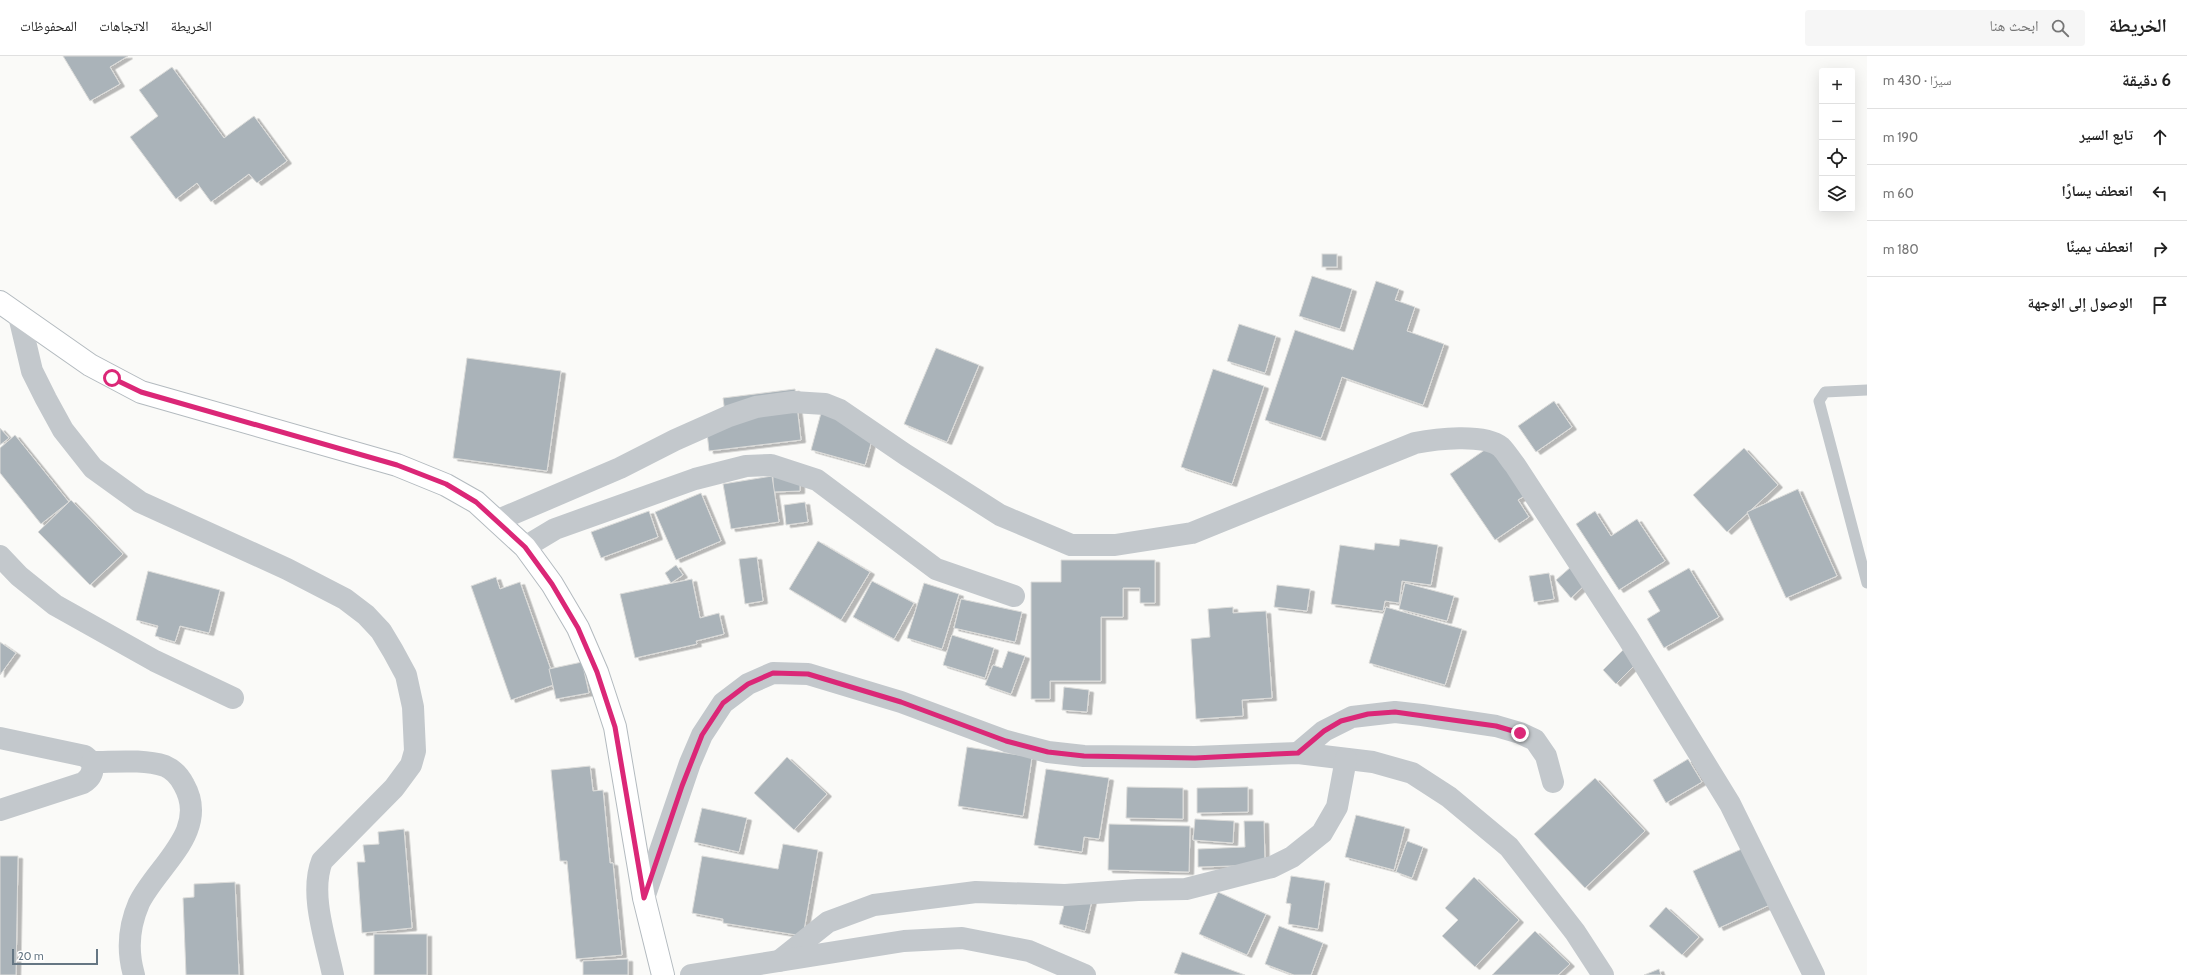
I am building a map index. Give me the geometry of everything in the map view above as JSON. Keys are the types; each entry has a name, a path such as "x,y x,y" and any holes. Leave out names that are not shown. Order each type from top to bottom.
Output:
{"street":[{"path":"0,302 90,365 141,392 397,465 446,484 476,502 525,547 552,584 578,628 597,672 615,727 644,898 663,975"},
{"path":"19,316 32,370 46,399 63,430 93,468 140,502 287,568 344,599 366,615 380,632 406,675 413,707 415,736 415,751 411,765 390,794 322,861 317,872 316,890 333,975"},
{"path":"496,521 620,468 729,416 756,407 793,402 825,404 840,410 906,455 1000,515 1071,545 1114,545 1192,533 1415,443 1436,438 1460,438 1484,441 1500,446 1515,464 1628,638 1730,804 1814,975"},
{"path":"525,547 555,529 695,479 746,466 770,466 817,480 936,569 1014,596"},
{"path":"0,556 19,576 55,605 155,661 233,698"},
{"path":"644,898 688,768 702,735 723,703 748,684 773,673 808,674 901,702 1006,741 1048,752 1084,756 1195,758 1298,753 1373,762 1412,773 1429,782 1509,847 1575,932 1603,975"},
{"path":"1298,753 1324,731 1352,717 1395,712 1422,714 1496,726 1520,733 1535,740 1546,756 1552,782"},
{"path":"0,738 85,756 92,762 151,763 166,766 174,771 180,778 190,799 192,813 190,823 180,845 146,892 135,916 129,945 134,975"},
{"path":"779,961 828,922 874,905 976,892 1065,895 1138,890 1186,889 1272,867 1292,857 1322,833 1337,807 1346,759"},
{"path":"0,810 83,783 92,774 92,762"},
{"path":"691,975 930,938 962,938 1029,951 1085,975"},
{"path":"1029,951 1046,975"}],"lane":[{"path":"1867,390 1824,392 1820,401 1862,551 1867,583"}],"building":[{"path":"63,56 128,56 110,67 120,84 90,101"},
{"path":"172,67 224,138 254,116 287,161 257,183 249,174 211,202 197,183 176,199 130,137 158,116 139,90"},
{"path":"1322,254 1337,254 1337,267 1322,267"},
{"path":"1312,276 1352,289 1340,329 1299,316"},
{"path":"1376,281 1399,289 1395,300 1415,307 1407,331 1444,344 1423,405 1342,377 1321,438 1265,420 1295,330 1353,350"},
{"path":"1239,324 1276,336 1265,373 1227,361"},
{"path":"936,348 979,365 947,442 904,424"},
{"path":"467,358 561,371 547,471 453,458"},
{"path":"1213,369 1264,386 1232,484 1181,467"},
{"path":"795,389 801,440 709,451 706,423 726,421 723,398"},
{"path":"1554,401 1572,427 1536,452 1518,426"},
{"path":"821,413 875,429 865,465 811,450"},
{"path":"0,428 9,438 0,445"},
{"path":"15,435 69,502 41,524 0,473 0,448"},
{"path":"1499,440 1534,490 1518,500 1529,517 1495,540 1450,474"},
{"path":"1744,448 1778,485 1727,532 1693,495"},
{"path":"773,470 800,470 800,491 773,492"},
{"path":"772,476 779,522 731,529 723,484"},
{"path":"1798,489 1837,576 1786,598 1747,512"},
{"path":"701,493 721,541 676,560 655,512"},
{"path":"71,500 123,554 90,585 38,532"},
{"path":"805,502 808,522 786,525 784,505"},
{"path":"649,511 658,537 601,558 591,532"},
{"path":"1595,511 1611,536 1637,519 1665,561 1619,590 1576,524"},
{"path":"1400,539 1438,545 1431,585 1402,581 1399,603 1385,601 1383,611 1331,604 1340,545 1374,550 1375,543 1399,546"},
{"path":"818,541 870,572 841,620 789,589"},
{"path":"757,557 763,601 745,604 739,559"},
{"path":"1061,560 1155,560 1155,603 1140,603 1140,588 1123,588 1123,617 1101,617 1101,681 1050,681 1050,699 1031,699 1031,582 1061,582"},
{"path":"676,565 683,575 671,583 665,573"},
{"path":"1572,566 1587,583 1571,598 1556,580"},
{"path":"1689,568 1719,617 1664,648 1647,619 1660,611 1648,591"},
{"path":"148,571 220,590 209,633 180,626 175,642 155,636 158,626 136,620"},
{"path":"1549,573 1554,599 1534,602 1529,576"},
{"path":"496,577 500,589 520,582 556,684 511,700 471,586"},
{"path":"692,579 700,618 719,613 724,634 696,641 697,644 635,658 620,594"},
{"path":"872,581 914,603 894,639 853,617"},
{"path":"924,583 959,594 942,649 907,638"},
{"path":"1405,583 1454,596 1447,621 1399,609"},
{"path":"1277,585 1310,589 1307,611 1274,607"},
{"path":"961,599 1022,612 1015,642 954,628"},
{"path":"1233,607 1233,613 1266,611 1272,698 1242,700 1243,716 1196,719 1191,639 1210,637 1208,609"},
{"path":"1386,607 1462,629 1445,685 1369,663"},
{"path":"952,635 994,648 985,678 943,665"},
{"path":"0,642 16,653 0,675"},
{"path":"1625,648 1638,662 1616,684 1603,670"},
{"path":"1008,651 1025,656 1011,694 985,685 993,665 1002,668"},
{"path":"582,662 589,693 556,699 549,669"},
{"path":"1064,687 1089,690 1087,712 1062,710"},
{"path":"967,747 1032,757 1023,816 958,806"},
{"path":"787,757 827,794 794,830 754,793"},
{"path":"1688,759 1702,782 1666,803 1653,780"},
{"path":"590,766 593,791 603,790 610,863 613,863 622,955 576,959 567,861 560,861 551,770"},
{"path":"1046,769 1109,778 1099,839 1084,837 1082,852 1034,845"},
{"path":"1595,778 1645,831 1585,888 1534,834"},
{"path":"1127,787 1183,788 1183,819 1126,818"},
{"path":"1248,787 1248,812 1197,813 1197,788"},
{"path":"702,808 747,818 739,852 694,842"},
{"path":"1356,815 1405,827 1394,870 1345,857"},
{"path":"1195,819 1234,821 1233,843 1193,840"},
{"path":"1244,821 1264,821 1265,865 1198,867 1198,849 1245,847"},
{"path":"1109,824 1190,826 1189,872 1108,870"},
{"path":"404,829 412,928 362,933 357,862 365,862 363,845 379,844 378,832"},
{"path":"1407,841 1423,847 1412,878 1396,872"},
{"path":"783,844 818,850 803,936 723,923 723,919 692,913 702,856 778,869"},
{"path":"1746,847 1772,904 1719,928 1693,871"},
{"path":"0,856 18,856 16,975 0,975"},
{"path":"1291,876 1325,881 1318,929 1288,924 1291,904 1286,903"},
{"path":"1474,877 1519,920 1475,967 1442,936 1458,920 1445,908"},
{"path":"235,882 239,975 186,975 183,898 194,897 194,884"},
{"path":"1218,892 1266,914 1247,955 1199,934"},
{"path":"1067,894 1092,900 1085,931 1059,924"},
{"path":"1666,907 1699,937 1682,955 1649,926"},
{"path":"1279,926 1323,943 1311,975 1294,975 1265,964"},
{"path":"1535,931 1570,964 1558,975 1492,975"},
{"path":"374,934 427,934 427,975 374,975"},
{"path":"1182,952 1245,975 1181,975 1174,973"},
{"path":"628,959 628,975 583,975 583,961"},
{"path":"1659,969 1661,975 1644,975"}],"route":[{"path":"112,378 141,392 397,465 446,484 476,502 525,547 552,584 578,628 597,672 615,727 644,898 690,763 702,735 723,703 748,684 773,673 808,674 901,702 1006,741 1048,752 1084,756 1195,758 1298,753 1324,731 1341,721 1368,714 1395,712 1422,714 1446,720 1496,726 1520,733"}]}
